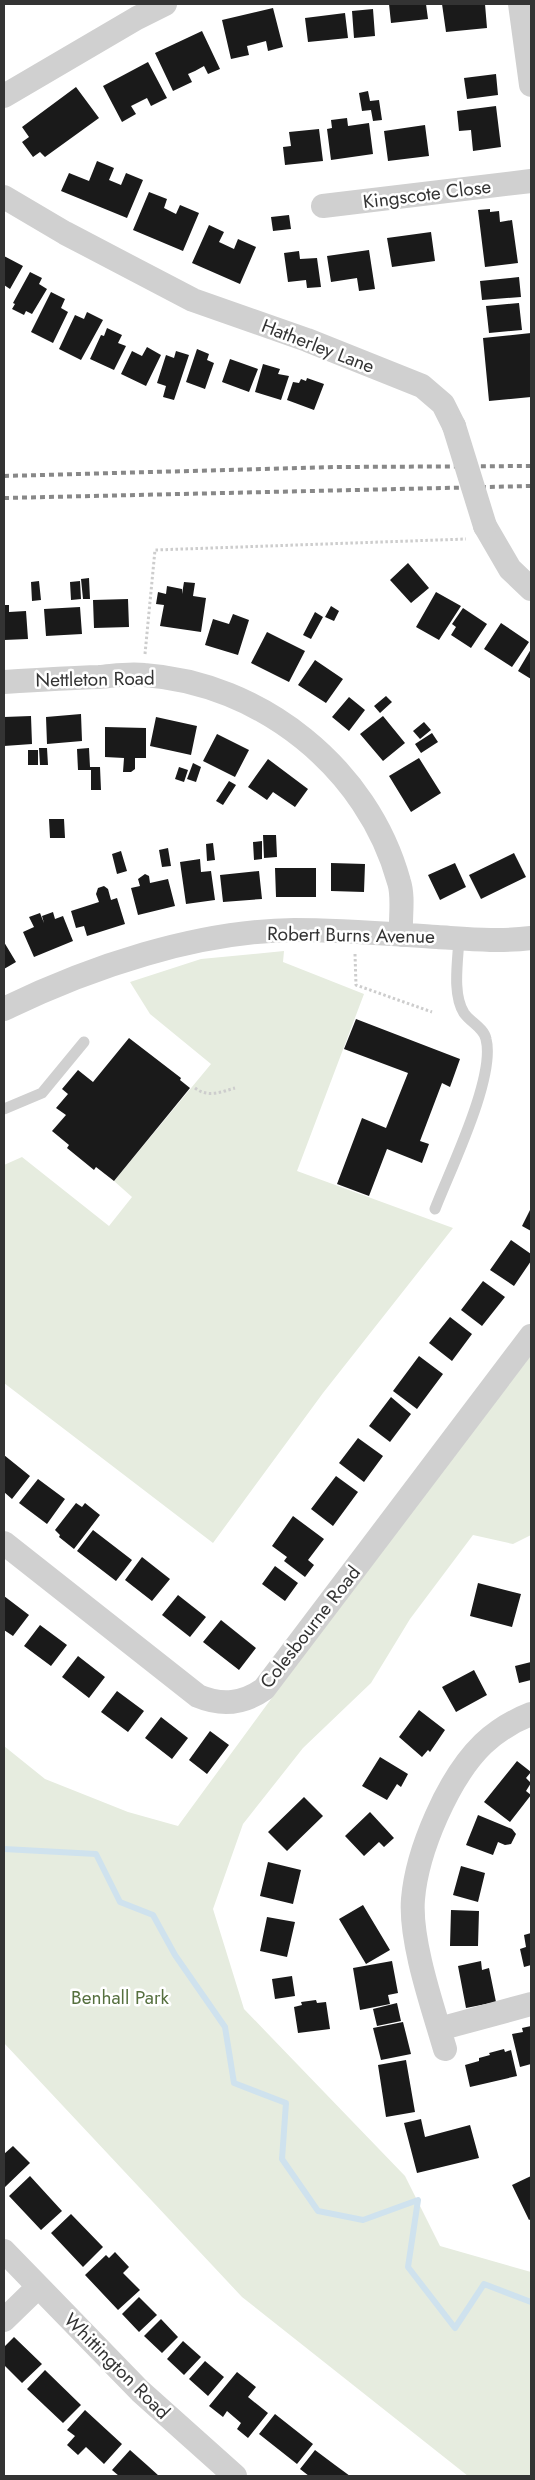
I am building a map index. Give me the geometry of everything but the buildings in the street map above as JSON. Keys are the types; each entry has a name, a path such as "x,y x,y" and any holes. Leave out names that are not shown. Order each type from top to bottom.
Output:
{"street":[{"path":"4,96 137,18 165,4"},
{"path":"520,4 531,85"},
{"name":"Kingscote Close","path":"323,206 531,181"},
{"name":"Hatherley Lane","path":"4,197 65,233 193,300 306,340 422,386 443,404 454,426 489,532 510,569 531,590"},
{"name":"Nettleton Road","path":"4,682 143,674 198,684 250,703 298,733 320,751 354,790 381,835 400,884 401,935"},
{"name":"Robert Burns Avenue","path":"4,1009 39,992 93,971 177,947 225,938 293,930 487,941 531,938"},
{"name":"Colesbourne Road","path":"4,1543 198,1696 224,1703 247,1700 264,1689 531,1336"},
{"path":"531,1714 494,1735 471,1757 448,1795 425,1849 413,1900 421,1962 442,2039 531,2004"},
{"name":"Whittington Road","path":"4,2251 140,2391 235,2476"},
{"path":"4,2320 38,2287"}],"lane":[{"path":"435,1209 484,1086 488,1055 486,1037 465,1015 458,1000 459,938"},
{"path":"4,1109 42,1093 84,1042"}],"path":[{"path":"143,674 156,550 489,532"},
{"path":"355,933 356,985 432,1012"},
{"path":"195,1088 211,1094 235,1088"}],"green space":[{"path":"284,951 283,962 364,994 297,1171 453,1228 323,1393 213,1543 4,1383 4,1165 22,1157 109,1226 132,1197 114,1181 211,1064 150,1014 130,982 201,959"},
{"name":"Benhall Park","path":"531,1355 531,1535 513,1544 473,1535 410,1619 371,1683 303,1748 243,1824 213,1909 244,2009 405,2176 440,2246 531,2272 531,2476 468,2476 242,2297 4,2043 4,1746 45,1779 128,1812 178,1826 290,1673"}],"waterway":[{"path":"4,1849 96,1854 120,1902 153,1915 175,1955 225,2027 234,2083 286,2103 282,2159 318,2211 363,2220 418,2200 408,2267 455,2328 484,2284 531,2302"}],"railway":[{"path":"4,476 337,467 531,466"},
{"path":"4,498 531,486"}]}
